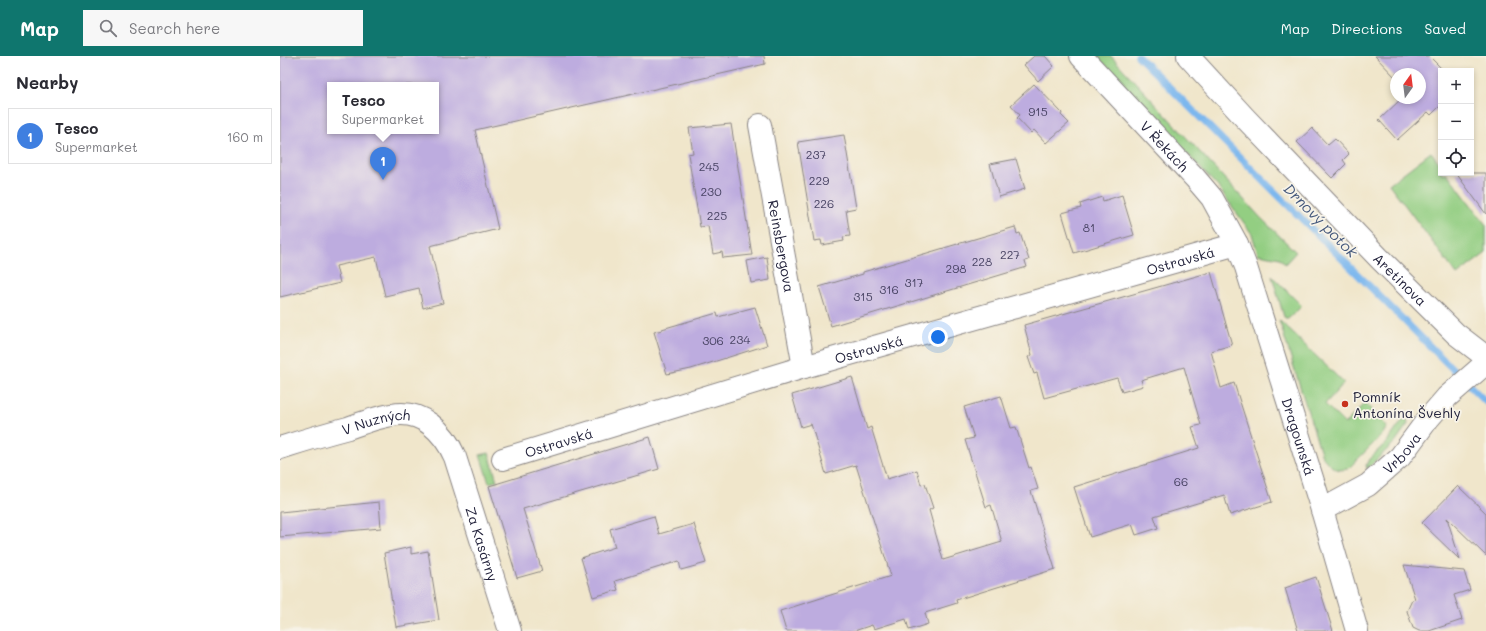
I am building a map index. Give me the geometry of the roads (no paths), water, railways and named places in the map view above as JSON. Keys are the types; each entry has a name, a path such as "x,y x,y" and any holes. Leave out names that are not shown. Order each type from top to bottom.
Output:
{"street":[{"name":"V Řekách","path":"1081,56 1212,198 1237,244"},
{"name":"Aretinova","path":"1188,56 1380,259 1484,363"},
{"name":"Reinsbergova","path":"760,125 804,367"},
{"name":"Ostravská","path":"503,459 804,367 1237,244"},
{"name":"Dragounská","path":"1237,244 1246,267 1322,510 1357,631"},
{"name":"Vrbova","path":"1322,510 1368,485 1400,457 1428,419 1447,397 1484,363"},
{"name":"V Nuzných","path":"280,448 392,414 399,414 419,418 434,426 450,445 455,457"},
{"name":"Za Kasárny","path":"455,457 510,631"}],"waterway":[{"name":"Drnový potok","path":"1138,56 1486,402"}],"place":[{"name":"Tesco","path":"383,180"},
{"name":"Pomník Antonína Švehly","path":"1345,404"}]}
